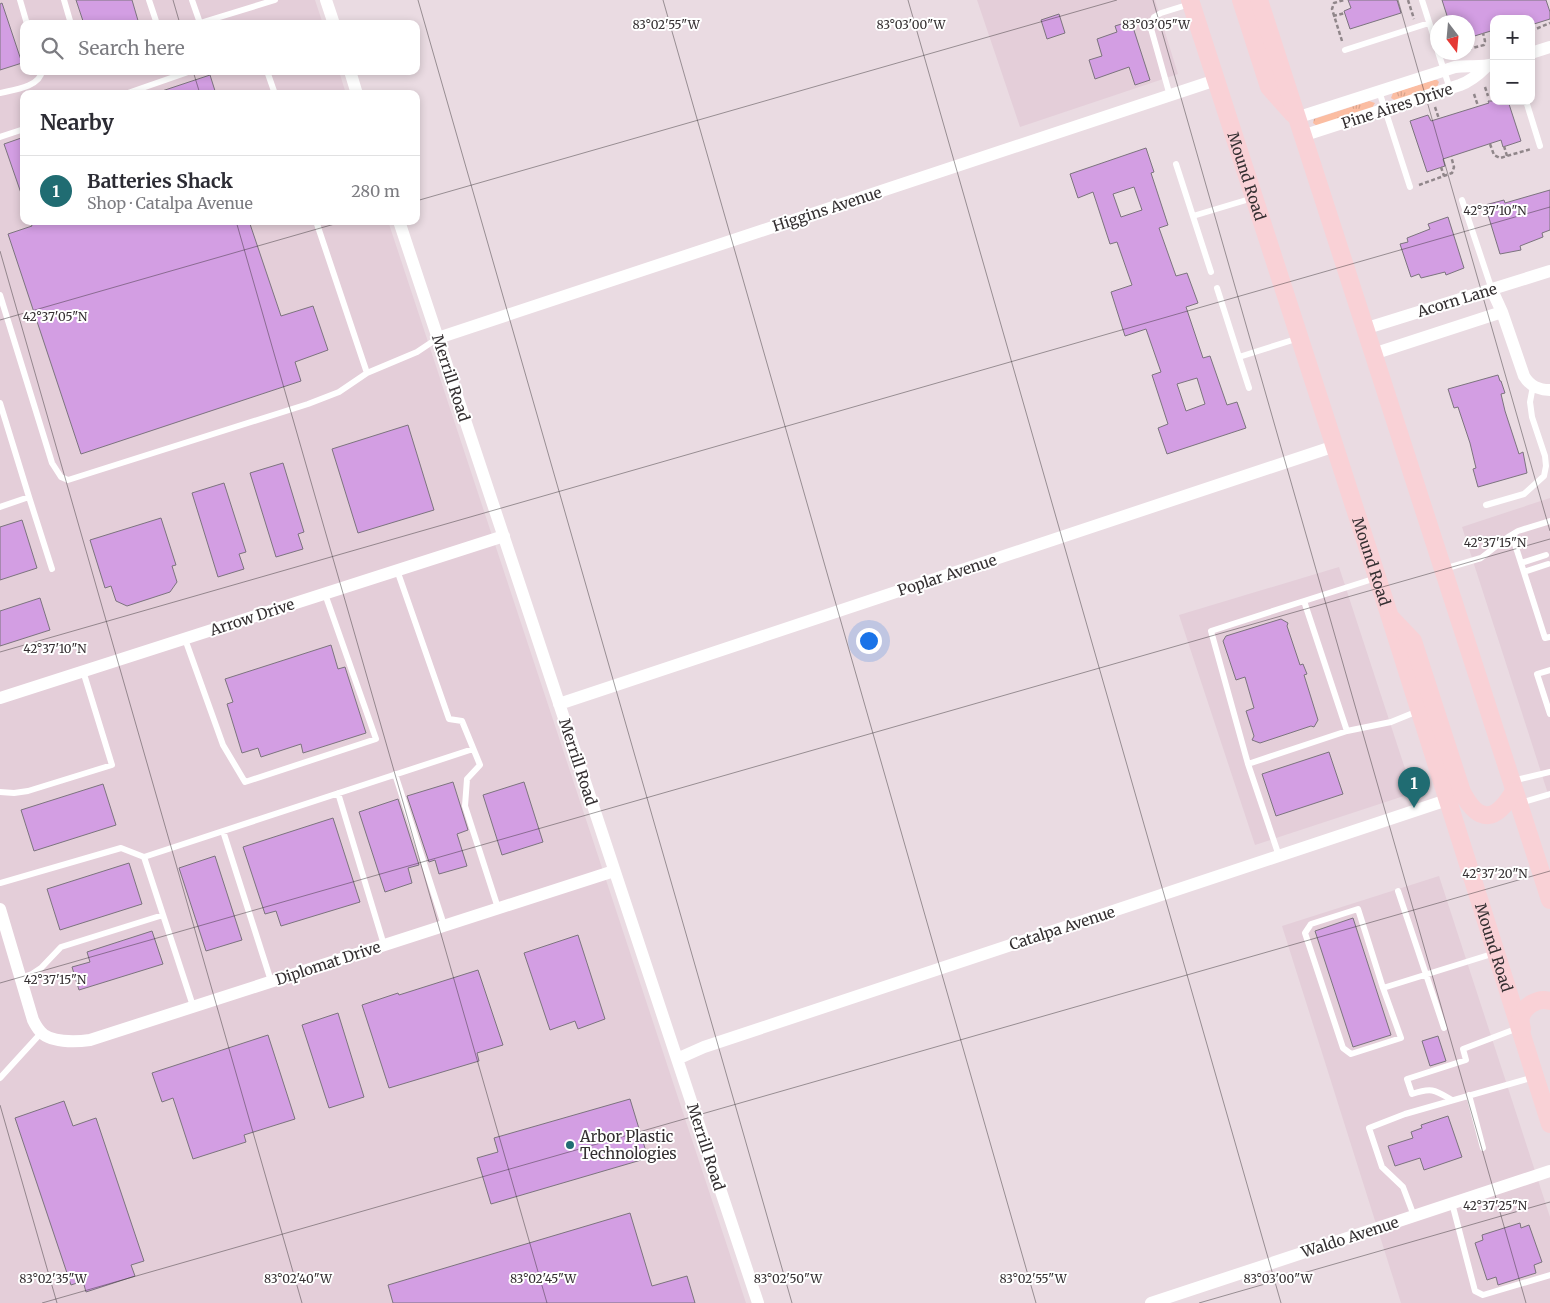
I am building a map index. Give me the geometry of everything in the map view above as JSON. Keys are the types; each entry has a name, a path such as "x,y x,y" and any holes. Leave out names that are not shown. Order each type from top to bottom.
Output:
{"main road":[{"path":"1241,0 1269,87 1296,118"},
{"path":"1259,0 1550,900"},
{"name":"Mound Road","path":"1191,2 1390,617 1414,641 1447,800 1550,1124"},
{"path":"1427,709 1462,792 1472,809 1483,815 1493,814 1506,804 1515,792"},
{"path":"1522,1034 1520,1019 1525,1009 1535,1002 1550,1001"}],"street":[{"path":"326,0 333,20"},
{"path":"1535,52 1550,47"},
{"name":"Pine Aires Drive","path":"1296,118 1444,71 1465,66 1490,65"},
{"name":"Pine Aires Drive","path":"1302,136 1450,89 1468,82 1490,65"},
{"path":"351,75 356,90"},
{"name":"Higgins Avenue","path":"438,338 1216,80"},
{"name":"Merrill Road","path":"400,225 758,1303"},
{"name":"Acorn Lane","path":"1364,329 1550,271"},
{"path":"1492,290 1502,312 1527,382 1538,388 1550,390"},
{"name":"Acorn Lane","path":"1372,354 1502,312"},
{"name":"Poplar Avenue","path":"559,704 1335,446"},
{"name":"Arrow Drive","path":"0,698 504,536"},
{"name":"Catalpa Avenue","path":"677,1059 713,1044 1447,800"},
{"name":"Diplomat Drive","path":"41,1033 57,1040 73,1042 90,1040 614,871"},
{"path":"1,916 34,1020 41,1033"},
{"name":"Waldo Avenue","path":"1151,1303 1550,1171"}],"lane":[{"path":"20,0 26,20"},
{"path":"64,0 70,20"},
{"path":"149,0 155,20"},
{"path":"192,0 199,20"},
{"path":"212,20 275,0"},
{"path":"1422,0 1430,26"},
{"path":"1170,96 1150,25 1154,17 1161,13 1191,2"},
{"path":"1345,50 1429,23"},
{"path":"1441,60 1450,89"},
{"path":"0,93 30,85 40,78 41,75"},
{"path":"136,90 180,75"},
{"path":"268,75 274,90"},
{"path":"1380,91 1413,186"},
{"path":"1527,105 1538,146"},
{"path":"0,137 20,130"},
{"path":"1176,164 1211,272"},
{"path":"1193,216 1254,198"},
{"path":"1462,200 1492,290"},
{"path":"317,225 367,373"},
{"path":"1217,288 1250,388"},
{"path":"0,295 52,463 61,477 68,480 308,404 339,392 367,373 417,352 438,338"},
{"path":"1239,357 1300,337"},
{"path":"1486,505 1524,494 1544,476 1546,466 1532,417 1530,402 1533,386"},
{"path":"0,404 52,569"},
{"path":"0,507 29,498"},
{"path":"1443,569 1481,558 1512,535 1550,521"},
{"path":"1512,535 1545,638 1550,637"},
{"path":"1521,563 1546,556"},
{"path":"1524,572 1548,564"},
{"path":"398,570 449,719 462,721 480,765 467,778 465,806 498,908"},
{"path":"1279,856 1248,764 1211,631 1378,578"},
{"path":"184,639 223,745 245,782 376,739 325,594"},
{"path":"1304,601 1346,731"},
{"path":"1550,670 1537,674 1550,714"},
{"path":"0,792 28,791 112,765 83,672"},
{"path":"1248,764 1346,731 1391,722 1427,709"},
{"path":"0,883 120,848 144,856 473,749"},
{"path":"1515,792 1539,776 1550,772"},
{"path":"396,774 444,925"},
{"path":"1515,792 1550,794"},
{"path":"338,793 384,945"},
{"path":"223,831 272,981"},
{"path":"144,856 193,1006"},
{"path":"1398,891 1444,1028"},
{"path":"1358,909 1383,988 1401,1038 1351,1054 1343,1048 1305,933 1311,924 1358,909"},
{"path":"20,978 32,974 41,968 61,947 164,915"},
{"path":"1383,988 1496,952"},
{"path":"0,1078 41,1033"},
{"path":"1452,1100 1432,1090 1422,1090 1412,1094 1407,1079 1466,1060 1463,1049 1522,1034"},
{"path":"1414,1216 1403,1187 1382,1167 1370,1128 1405,1114 1535,1076"},
{"path":"1469,1096 1483,1148"},
{"path":"1452,1203 1475,1291 1483,1295 1550,1275"}],"path":[{"path":"1342,42 1333,16 1332,6 1336,2 1344,0"},
{"path":"1408,0 1415,21"},
{"path":"1333,16 1345,13"},
{"path":"1536,23 1538,28"},
{"path":"1535,29 1550,23"},
{"path":"1475,48 1485,43 1483,33"},
{"path":"1485,87 1488,96"},
{"path":"1474,94 1478,106"},
{"path":"1435,106 1439,119"},
{"path":"1490,144 1492,152 1496,157 1500,158 1538,146"},
{"path":"1504,146 1508,156"},
{"path":"1413,186 1452,173 1454,167 1451,156"},
{"path":"1442,167 1444,176"}],"shaded area":[{"path":"0,0 315,0 322,20 20,20 20,75 340,75 345,90 20,90 20,225 389,225 746,1303 0,1303"},
{"path":"977,0 1155,0 1178,74 1020,127"},
{"path":"1550,498 1550,800 1462,527"},
{"path":"1339,567 1413,793 1255,845 1179,615"},
{"path":"1439,876 1550,1217 1550,1303 1401,1303 1282,926"}],"green space":[{"path":"1434,80 1439,82 1437,87 1396,101 1391,98 1393,93"},
{"path":"1369,101 1375,103 1372,108 1317,126 1313,123 1314,119"}],"building":[{"path":"76,0 132,0 138,20 83,20"},
{"path":"1348,0 1397,0 1401,13 1350,29 1344,11 1351,8"},
{"path":"1442,0 1546,0 1550,19 1535,24 1535,15 1490,15 1490,31 1475,36 1475,15 1447,15"},
{"path":"2,3 20,57 20,64 0,70 0,4"},
{"path":"1059,14 1065,33 1047,39 1041,20"},
{"path":"1131,21 1150,80 1135,85 1129,67 1095,79 1089,60 1102,56 1097,39 1117,32 1115,26"},
{"path":"210,75 215,90 165,90"},
{"path":"1488,101 1490,101 1490,105 1509,105 1521,141 1503,147 1501,140 1443,159 1445,166 1427,172 1410,121 1428,115 1431,121 1489,103"},
{"path":"20,138 20,190 4,144"},
{"path":"1146,148 1154,172 1151,173 1168,225 1159,228 1176,276 1187,273 1198,303 1186,307 1203,358 1210,356 1227,405 1237,402 1246,428 1167,454 1158,428 1168,424 1152,375 1161,372 1146,329 1125,336 1111,292 1132,285 1117,242 1110,244 1093,192 1078,198 1070,174","holes":["1134,187 1142,210 1121,217 1113,194","1197,378 1205,404 1186,411 1177,384"]},
{"path":"1550,190 1550,230 1542,233 1543,237 1520,246 1521,250 1500,254 1485,205 1504,200 1505,203"},
{"path":"1448,217 1464,268 1446,275 1445,272 1421,278 1419,274 1411,277 1400,244 1408,242 1407,238 1430,229 1428,224"},
{"path":"250,225 281,316 313,306 328,350 295,362 301,381 81,454 8,234 32,226"},
{"path":"1498,375 1505,393 1501,394 1505,411 1519,454 1523,452 1527,473 1478,487 1473,469 1476,468 1470,443 1458,407 1454,408 1448,389"},
{"path":"408,425 434,510 358,533 332,449"},
{"path":"283,463 304,532 298,534 303,549 276,557 250,473"},
{"path":"224,483 246,552 239,554 244,569 218,577 192,493"},
{"path":"161,518 176,565 172,566 177,582 170,592 127,606 116,601 111,586 105,588 90,540"},
{"path":"22,520 37,568 0,580 0,527"},
{"path":"40,598 50,630 0,646 0,611"},
{"path":"1281,619 1288,623 1287,626 1300,665 1303,664 1307,674 1304,675 1318,720 1314,727 1311,726 1260,743 1252,740 1254,736 1246,711 1254,708 1245,677 1236,680 1223,641 1226,636"},
{"path":"331,645 338,669 345,667 366,733 303,753 301,744 261,757 258,748 242,753 227,704 233,702 225,679"},
{"path":"1329,752 1343,794 1276,816 1262,774"},
{"path":"453,782 468,830 457,834 467,866 439,874 435,860 429,862 407,796"},
{"path":"524,782 543,842 502,855 483,795"},
{"path":"103,784 116,825 34,851 21,810"},
{"path":"398,799 419,865 408,868 412,883 385,892 359,812"},
{"path":"333,818 360,902 281,926 276,911 265,914 243,847"},
{"path":"215,856 242,940 206,951 179,868"},
{"path":"129,863 142,904 60,930 47,889"},
{"path":"1353,918 1391,1035 1353,1047 1315,931"},
{"path":"152,931 163,964 79,990 72,967 90,962 87,952"},
{"path":"578,935 605,1019 578,1029 575,1021 550,1030 524,953"},
{"path":"478,970 503,1045 477,1053 479,1061 389,1088 362,1005"},
{"path":"338,1013 364,1097 329,1108 302,1025"},
{"path":"268,1035 295,1119 244,1135 246,1142 193,1159 173,1098 162,1102 152,1073"},
{"path":"1438,1036 1446,1061 1430,1066 1422,1041"},
{"name":"Arbor Plastic Technologies","path":"630,1099 648,1158 491,1204 477,1158 498,1152 494,1138"},
{"path":"64,1101 73,1126 96,1118 144,1261 131,1265 135,1276 86,1292 83,1281 71,1285 15,1118"},
{"path":"1448,1116 1462,1157 1424,1170 1420,1158 1395,1166 1388,1146 1413,1138 1411,1132 1422,1128 1421,1125"},
{"path":"630,1213 652,1286 687,1276 695,1303 393,1303 388,1285"},
{"path":"1520,1223 1521,1228 1529,1225 1542,1262 1534,1265 1536,1273 1498,1285 1496,1277 1487,1280 1475,1243 1483,1240 1482,1235"}],"place":[{"name":"Batteries Shack","path":"1414,808"},
{"name":"Arbor Plastic Technologies","path":"570,1145"}]}
